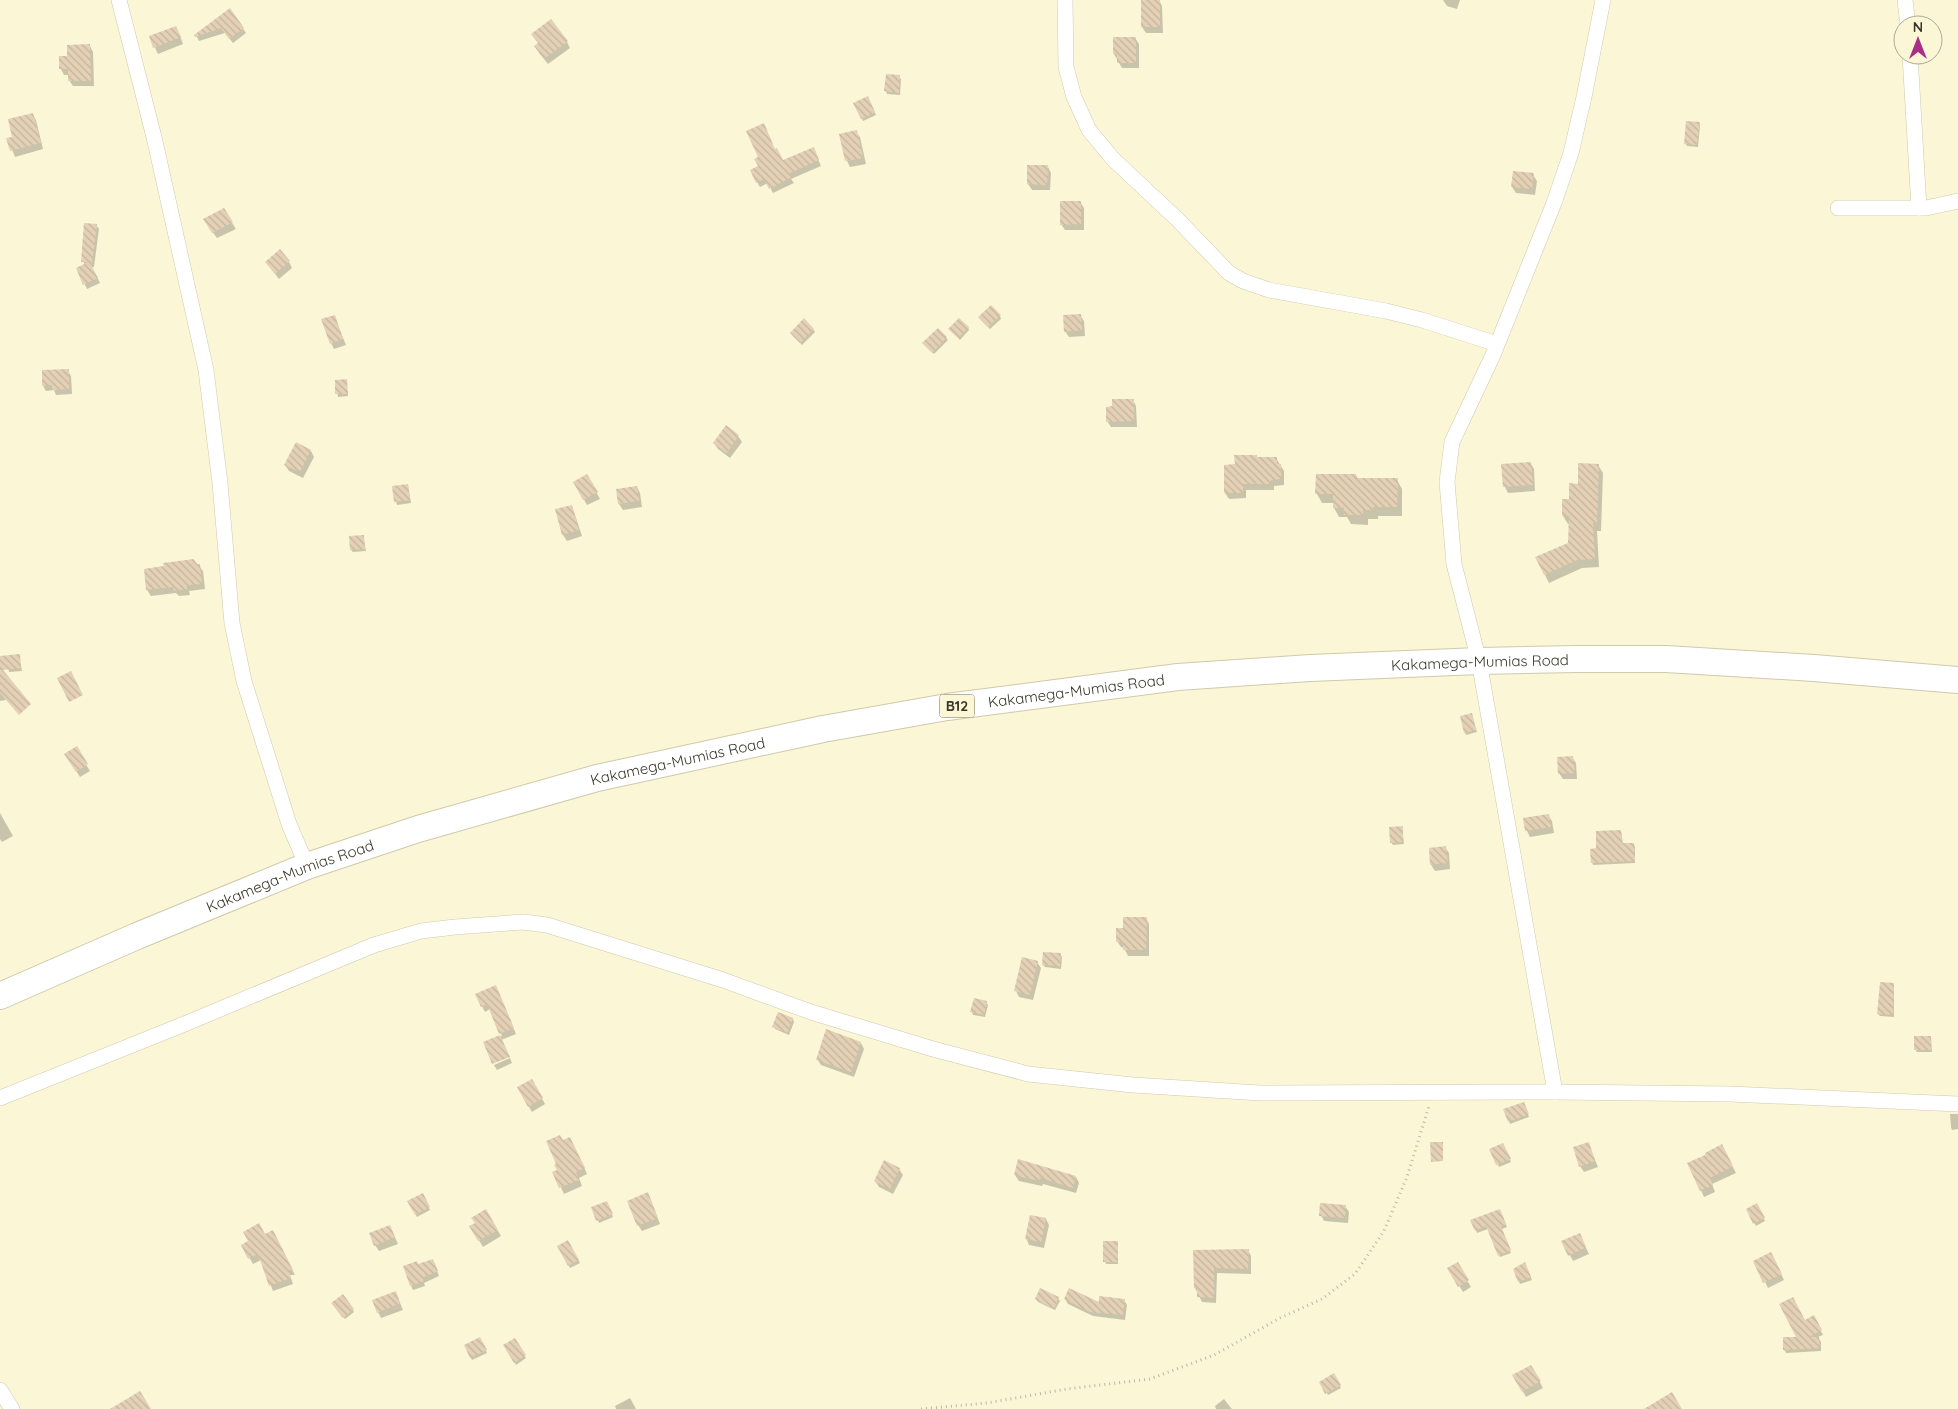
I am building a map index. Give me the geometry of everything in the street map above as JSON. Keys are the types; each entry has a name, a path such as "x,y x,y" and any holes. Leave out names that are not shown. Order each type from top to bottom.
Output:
{"highway":[{"name":"Kakamega-Mumias Road","path":"0,996 137,936 307,866 418,829 597,778 692,756 842,725 947,707 1178,678 1310,668 1479,661 1666,659 1814,668 1958,680"}],"street":[{"path":"119,0 154,137 206,370 220,482 232,623 242,672 289,824 307,866"},
{"path":"1065,0 1066,67 1074,97 1089,130 1113,159 1177,219 1228,273 1243,281 1269,290 1395,313 1497,344"},
{"path":"1555,1092 1479,661 1454,564 1447,482 1452,442 1484,376 1554,203 1570,153 1584,97 1603,0"},
{"path":"1905,0 1907,15"},
{"path":"1911,65 1919,208"},
{"path":"1838,208 1919,208 1940,206 1958,201"},
{"path":"0,1098 374,945 421,931 523,922 547,925 723,980 811,1012 934,1049 1028,1074 1124,1084 1260,1093 1432,1094 1555,1092 1730,1094 1958,1104"},
{"path":"0,1390 12,1409"}],"path":[{"path":"921,1409 987,1403 1067,1389 1150,1379 1214,1355 1280,1318 1322,1299 1355,1274 1384,1231 1407,1177 1432,1094"}],"building":[{"path":"1141,0 1160,0 1160,27 1141,27"},
{"path":"230,8 244,28 229,39 221,28 195,37 194,35"},
{"path":"551,19 568,41 544,59 534,46 538,43 531,34"},
{"path":"176,26 181,37 153,48 149,36"},
{"path":"1113,37 1136,37 1136,63 1117,63 1117,54 1113,54"},
{"path":"90,44 91,81 68,81 68,69 59,69 59,56 67,56 67,45"},
{"path":"886,74 900,75 899,93 884,91"},
{"path":"868,96 875,112 861,119 853,103"},
{"path":"33,113 41,143 10,151 6,138 12,137 8,119"},
{"path":"1686,121 1700,122 1697,145 1684,144"},
{"path":"764,123 775,149 777,148 783,160 814,147 819,160 790,173 792,177 769,189 764,179 756,183 750,170 758,166 754,159 758,157 746,131"},
{"path":"857,130 863,158 845,161 839,134"},
{"path":"1027,165 1048,165 1047,185 1027,184"},
{"path":"1513,171 1534,173 1532,189 1511,187"},
{"path":"1060,201 1081,201 1081,224 1060,225"},
{"path":"224,208 233,222 212,233 203,219"},
{"path":"84,223 97,224 92,263 90,263 98,278 83,285 76,268 88,262 81,262"},
{"path":"280,249 290,261 275,274 265,262"},
{"path":"991,305 1001,315 988,327 978,317"},
{"path":"1081,314 1082,330 1064,332 1063,315"},
{"path":"335,315 343,339 330,344 321,319"},
{"path":"804,318 814,329 800,343 790,333"},
{"path":"959,318 969,327 958,338 948,329"},
{"path":"938,328 947,337 932,353 922,343"},
{"path":"69,369 69,389 52,390 52,385 42,386 42,370"},
{"path":"347,379 348,394 335,394 335,380"},
{"path":"1112,399 1134,399 1134,421 1106,422 1106,407 1112,406"},
{"path":"726,425 739,435 727,453 713,443"},
{"path":"296,442 311,450 300,472 284,465"},
{"path":"1234,455 1277,457 1277,464 1281,464 1281,479 1271,480 1271,484 1243,484 1243,493 1224,493 1224,465 1235,464"},
{"path":"1531,462 1533,485 1503,487 1501,464"},
{"path":"1578,463 1599,464 1597,523 1593,523 1595,559 1577,560 1544,575 1535,557 1568,543 1569,516 1562,516 1562,499 1569,499 1569,483 1578,484"},
{"path":"587,474 598,492 583,500 573,482"},
{"path":"1316,474 1356,474 1356,478 1398,478 1397,507 1373,507 1373,510 1363,510 1363,515 1344,515 1344,508 1333,508 1333,494 1315,494"},
{"path":"408,484 410,500 394,502 392,486"},
{"path":"637,486 639,501 618,504 616,489"},
{"path":"572,505 579,530 562,535 555,509"},
{"path":"364,535 365,549 350,550 349,536"},
{"path":"194,559 195,564 200,564 202,584 187,585 187,589 174,591 173,587 146,590 144,569 164,566 163,563"},
{"path":"20,654 21,668 3,670 31,704 19,715 0,693 0,656"},
{"path":"71,671 83,695 69,702 57,678"},
{"path":"1472,713 1476,730 1464,733 1460,716"},
{"path":"77,746 88,764 76,772 64,754"},
{"path":"1573,756 1575,773 1558,774 1557,757"},
{"path":"1549,814 1551,827 1525,831 1523,818"},
{"path":"1403,826 1403,842 1390,843 1389,827"},
{"path":"1621,830 1622,843 1634,843 1635,861 1591,863 1590,849 1596,848 1596,831"},
{"path":"1446,846 1448,863 1430,865 1429,848"},
{"path":"1123,917 1147,917 1146,950 1123,950 1123,942 1116,942 1116,928 1123,928"},
{"path":"1043,952 1061,953 1060,966 1042,965"},
{"path":"1022,957 1038,961 1030,995 1014,991"},
{"path":"1880,982 1894,983 1893,1015 1877,1014"},
{"path":"496,985 514,1028 499,1034 487,1004 481,1007 475,994"},
{"path":"974,998 987,1001 984,1015 970,1012"},
{"path":"778,1012 793,1018 787,1033 772,1027"},
{"path":"826,1029 861,1042 851,1072 816,1060"},
{"path":"500,1035 510,1057 492,1064 483,1042"},
{"path":"1914,1036 1931,1036 1931,1050 1914,1050"},
{"path":"532,1079 543,1098 528,1107 517,1087"},
{"path":"1524,1102 1529,1114 1508,1122 1503,1109"},
{"path":"560,1135 563,1140 570,1137 585,1168 576,1172 579,1180 559,1188 552,1172 557,1170 554,1165 556,1164 546,1141"},
{"path":"1430,1142 1443,1142 1443,1161 1431,1162"},
{"path":"1589,1142 1595,1161 1579,1167 1573,1147"},
{"path":"1503,1143 1511,1159 1496,1165 1489,1149"},
{"path":"1722,1144 1733,1166 1710,1178 1713,1185 1700,1191 1687,1163 1705,1155 1705,1153"},
{"path":"1018,1159 1076,1176 1073,1188 1040,1178 1039,1181 1014,1175"},
{"path":"884,1160 900,1168 890,1189 874,1181"},
{"path":"648,1192 658,1218 637,1226 627,1201"},
{"path":"423,1193 430,1207 415,1215 407,1201"},
{"path":"607,1201 613,1214 596,1221 591,1207"},
{"path":"1320,1203 1346,1205 1345,1218 1319,1216"},
{"path":"1757,1203 1765,1218 1753,1224 1746,1209"},
{"path":"486,1209 498,1230 478,1241 469,1226 475,1223 471,1218"},
{"path":"1500,1209 1506,1224 1501,1227 1511,1250 1498,1256 1486,1226 1475,1231 1470,1220"},
{"path":"1030,1215 1046,1218 1041,1242 1025,1239"},
{"path":"259,1223 265,1234 273,1230 293,1270 288,1270 291,1278 269,1286 258,1254 248,1259 241,1245 248,1241 243,1232"},
{"path":"390,1225 395,1237 374,1246 369,1233"},
{"path":"1580,1233 1586,1247 1568,1256 1561,1241"},
{"path":"568,1240 579,1260 568,1266 557,1246"},
{"path":"1103,1241 1118,1241 1118,1262 1103,1262"},
{"path":"1249,1249 1248,1269 1214,1268 1214,1298 1197,1297 1197,1288 1194,1288 1193,1250"},
{"path":"1771,1252 1782,1274 1763,1283 1753,1261"},
{"path":"433,1259 438,1271 422,1278 424,1281 410,1286 403,1266 417,1261 418,1264"},
{"path":"1458,1262 1469,1280 1458,1287 1447,1268"},
{"path":"1525,1262 1531,1277 1518,1282 1513,1269"},
{"path":"1040,1288 1059,1297 1054,1309 1035,1299"},
{"path":"1069,1288 1099,1302 1099,1296 1125,1299 1123,1315 1090,1312 1064,1299"},
{"path":"396,1291 400,1303 377,1313 372,1300"},
{"path":"343,1294 354,1309 343,1318 331,1303"},
{"path":"1793,1297 1805,1320 1814,1315 1822,1330 1809,1337 1819,1337 1820,1348 1783,1350 1783,1337 1796,1337 1779,1304"},
{"path":"480,1337 487,1350 470,1358 464,1345"},
{"path":"515,1338 526,1355 514,1363 503,1345"},
{"path":"1531,1365 1541,1381 1522,1392 1512,1375"},
{"path":"1334,1373 1341,1385 1325,1394 1319,1382"},
{"path":"140,1391 151,1409 110,1409"},
{"path":"1672,1392 1682,1409 1644,1409"}]}
